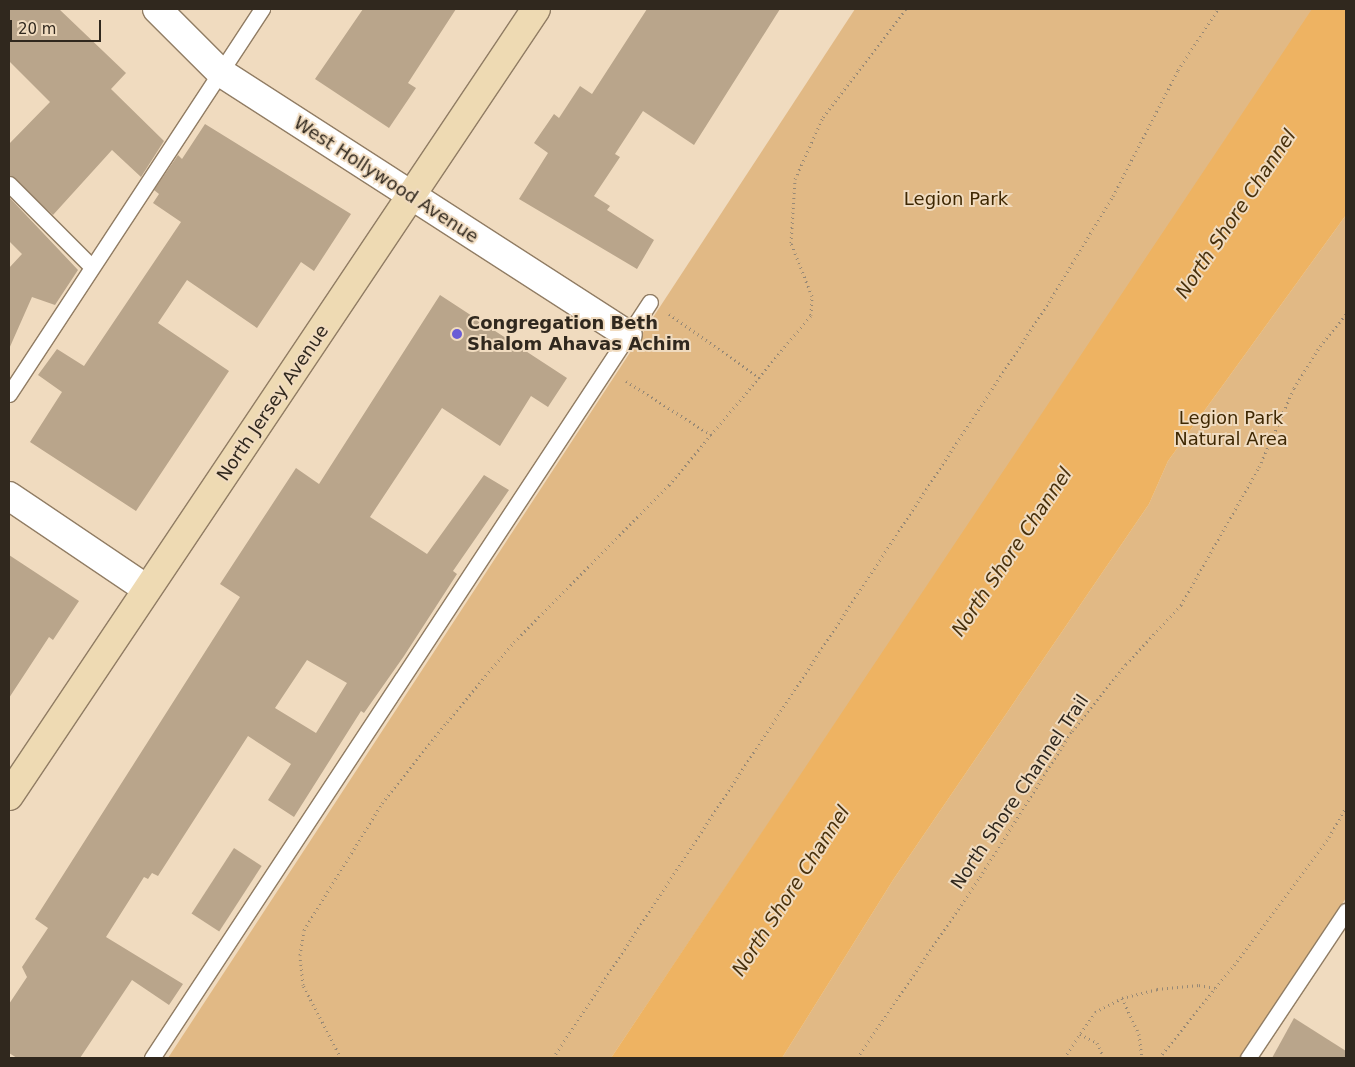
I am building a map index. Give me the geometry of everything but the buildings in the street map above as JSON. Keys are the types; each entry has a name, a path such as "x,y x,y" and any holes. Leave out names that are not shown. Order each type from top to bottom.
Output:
{"main road":[{"name":"North Jersey Avenue","path":"9,796 412,198 536,9"}],"street":[{"name":"West Hollywood Avenue","path":"157,9 220,72 412,198 628,335"},
{"path":"9,496 148,589"}],"lane":[{"path":"9,394 262,9"},
{"path":"9,184 92,267"},
{"path":"152,1058 650,302"},
{"path":"1248,1058 1346,911"}],"path":[{"path":"341,1058 303,985 301,970 304,930 324,893 382,803 514,642 601,557 711,436 811,315 812,296 791,243 795,179 806,150 823,117 906,9"},
{"path":"553,1058 1049,302 1113,196 1178,70 1218,9"},
{"path":"650,302 760,378"},
{"name":"North Shore Channel Trail","path":"857,1058 980,877 1072,731 1126,664 1181,604 1259,467 1294,388 1320,346 1346,314"},
{"path":"607,369 711,436"},
{"path":"1159,1058 1215,988 1329,837 1346,808"},
{"path":"1064,1058 1095,1012 1122,998 1157,989 1199,985 1215,988"},
{"path":"1122,998 1139,1034 1142,1058"},
{"path":"1080,1034 1097,1043 1104,1058"}],"green space":[{"name":"Legion Park","path":"855,9 1315,9 611,1058 168,1058"},
{"name":"Legion Park Natural Area","path":"1346,215 1346,898 1241,1058 782,1058 893,880 1149,504 1168,461"}],"water":[{"name":"North Shore Channel","path":"1312,9 1346,9 1346,215 1168,461 1149,504 893,880 782,1058 611,1058"}],"place":[{"name":"Congregation Beth Shalom Ahavas Achim","path":"457,334"}]}
